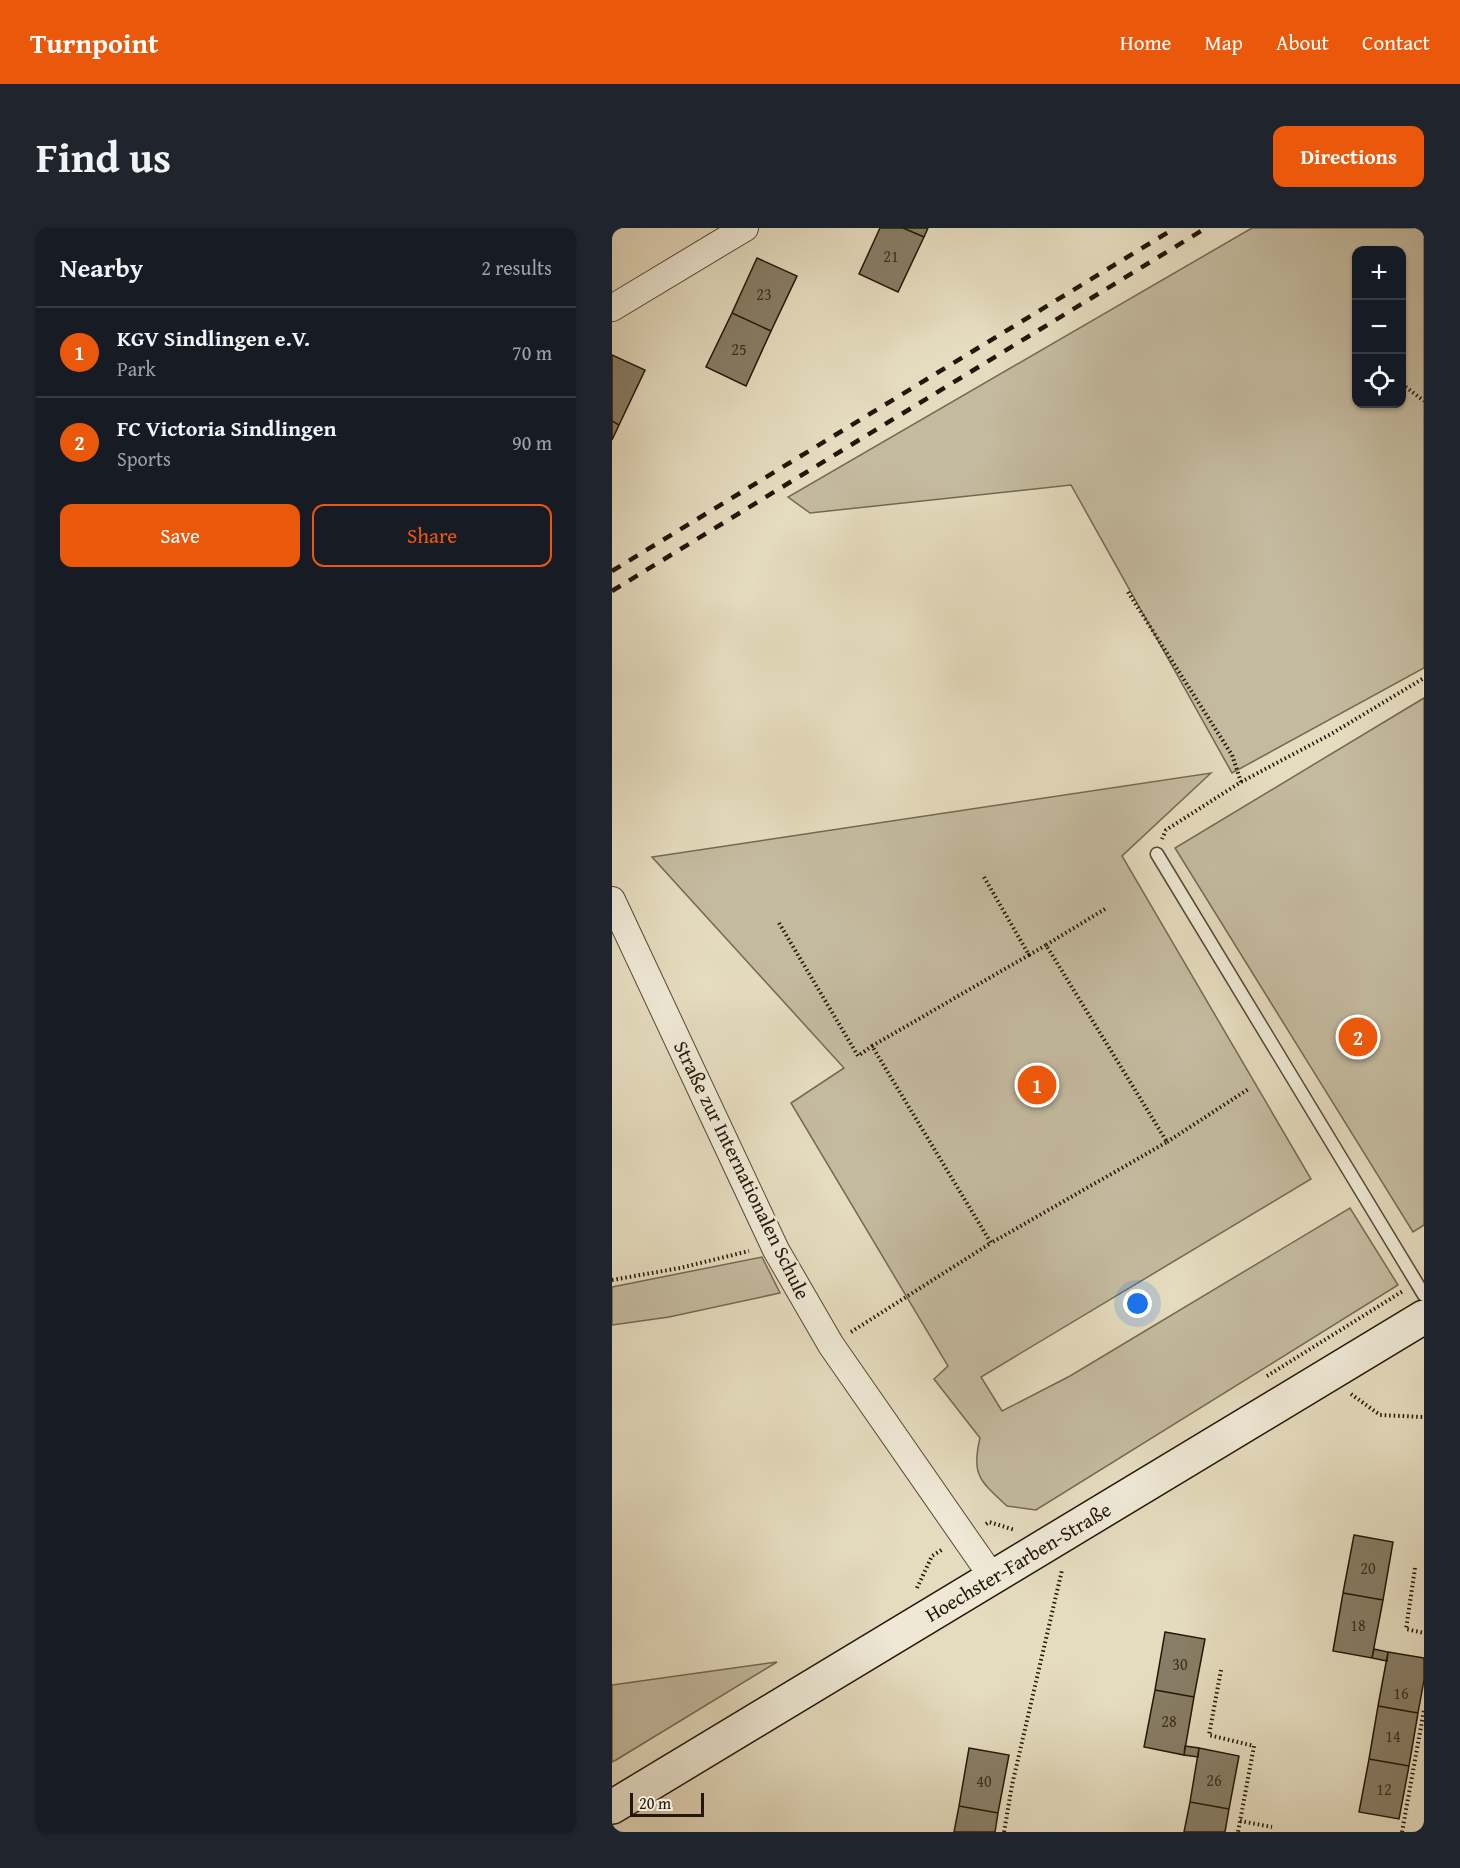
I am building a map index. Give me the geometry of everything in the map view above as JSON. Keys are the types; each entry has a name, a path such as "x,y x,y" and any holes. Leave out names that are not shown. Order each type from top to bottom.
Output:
{"main road":[{"name":"Hoechster-Farben-Straße","path":"612,1807 1424,1317"}],"street":[{"path":"612,308 745,228"},
{"name":"Straße zur Internationalen Schule","path":"612,900 772,1242 831,1346 993,1578"}],"lane":[{"path":"1157,854 1424,1296"}],"path":[{"path":"1406,388 1424,401"},
{"path":"1128,592 1232,755 1241,782"},
{"path":"1157,854 1166,830 1241,782 1331,734 1424,678"},
{"path":"984,877 1029,955"},
{"path":"779,923 858,1056 1105,909"},
{"path":"1046,945 1167,1142"},
{"path":"872,1046 991,1243"},
{"path":"831,1346 991,1243 1167,1142 1250,1088"},
{"path":"612,1280 736,1255 772,1242"},
{"path":"1265,1377 1416,1282"},
{"path":"1348,1391 1380,1414 1424,1417"},
{"path":"963,1536 989,1522 1013,1530 1023,1528"},
{"path":"1004,1832 1012,1785 1063,1565"},
{"path":"1415,1568 1406,1629 1424,1633"},
{"path":"1221,1670 1209,1735 1254,1746 1238,1832"},
{"path":"1402,1832 1424,1710"},
{"path":"1240,1821 1272,1827"}],"shaded area":[{"path":"1252,228 1424,228 1424,668 1232,773 1071,485 810,513 788,497"},
{"path":"1424,698 1424,1225 1413,1232 1175,848"},
{"path":"1211,773 1122,856 1311,1179 981,1377 1002,1411 1070,1376 1350,1208 1398,1285 1036,1510 1007,1506 984,1483 977,1469 980,1438 934,1379 948,1366 791,1103 844,1068 652,857"},
{"path":"762,1257 780,1293 669,1317 612,1325 612,1287"},
{"path":"777,1662 616,1760 612,1762 612,1685"}],"building":[{"path":"880,228 903,228 924,237 898,292 859,274"},
{"path":"903,228 928,228 924,237"},
{"path":"757,258 797,276 771,331 732,313"},
{"path":"732,313 771,331 746,386 706,367"},
{"path":"612,355 645,370 619,425 612,421"},
{"path":"612,421 619,425 612,440"},
{"path":"1354,1535 1393,1542 1383,1600 1343,1593"},
{"path":"1343,1593 1383,1600 1372,1658 1333,1651"},
{"path":"1165,1632 1205,1639 1194,1697 1155,1690"},
{"path":"1374,1649 1388,1652 1387,1661 1372,1658"},
{"path":"1388,1652 1424,1658 1424,1680 1418,1713 1378,1706"},
{"path":"1155,1690 1194,1697 1184,1755 1144,1747"},
{"path":"1378,1706 1418,1713 1409,1766 1369,1759"},
{"path":"1185,1746 1199,1748 1198,1757 1184,1755"},
{"path":"969,1748 1009,1755 998,1813 959,1806"},
{"path":"1199,1748 1239,1756 1229,1809 1190,1802"},
{"path":"1369,1759 1409,1766 1399,1819 1359,1812"},
{"path":"1190,1802 1229,1809 1225,1832 1184,1832"},
{"path":"959,1806 998,1813 995,1832 954,1832"}],"railway":[{"path":"612,571 1175,228"},
{"path":"612,591 1206,228"}],"place":[{"name":"FC Victoria Sindlingen","path":"1358,1037"},
{"name":"KGV Sindlingen e.V.","path":"1037,1085"}]}
